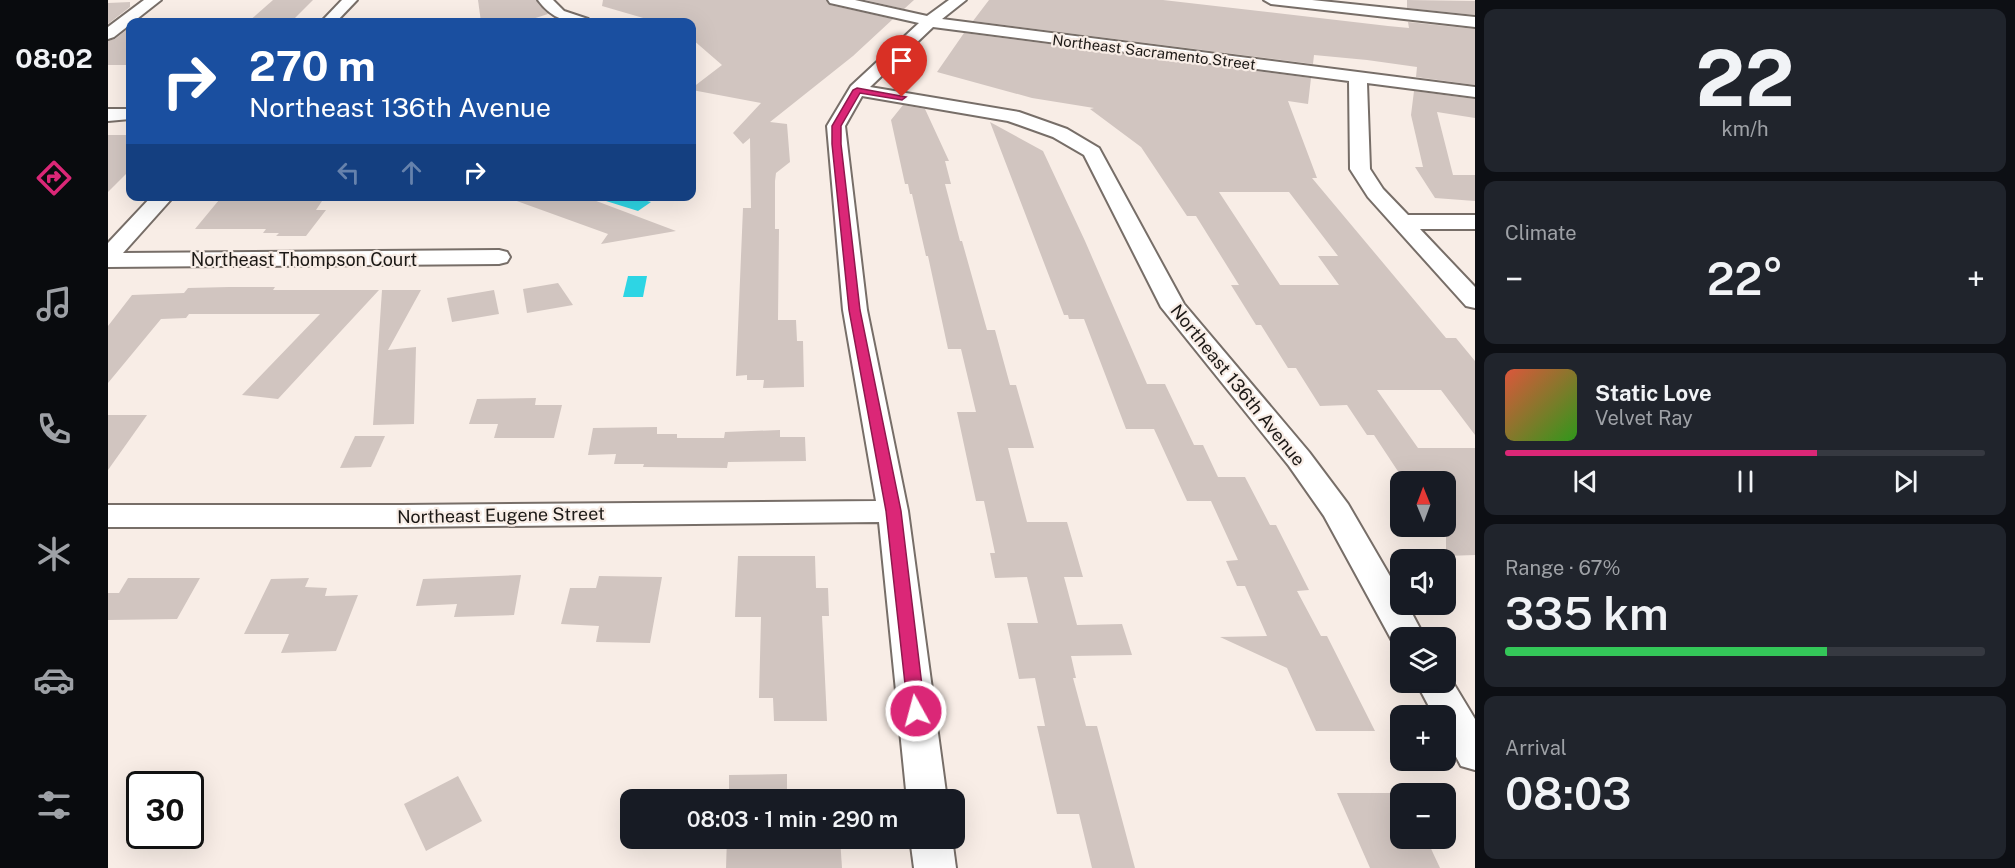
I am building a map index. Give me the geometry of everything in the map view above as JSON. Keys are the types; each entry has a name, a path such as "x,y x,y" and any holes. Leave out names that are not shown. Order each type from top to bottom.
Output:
{"street":[{"path":"130,18 154,0"},
{"path":"332,18 350,0"},
{"path":"545,0 559,14 571,18"},
{"name":"Northeast Sacramento Street","path":"835,0 929,22 1475,92"},
{"path":"926,789 893,511 855,310 836,126 857,90 929,22 959,0"},
{"path":"1271,0 1363,5 1475,22"},
{"path":"108,34 126,21"},
{"path":"1358,77 1360,169 1375,193 1475,301"},
{"name":"Northeast 136th Avenue","path":"857,90 1012,116 1060,133 1092,152 1173,307 1299,459 1337,512 1402,627"},
{"path":"108,114 126,114"},
{"path":"108,258 159,201"},
{"path":"1402,222 1475,222"},
{"name":"Northeast Thompson Court","path":"108,258 499,257"},
{"name":"Northeast Eugene Street","path":"108,516 414,516 893,511"},
{"path":"1440,693 1475,754"},
{"path":"932,849 935,868"}],"water":[{"path":"606,201 651,202 638,211"},
{"path":"628,276 647,276 643,297 623,297"}],"building":[{"path":"273,0 313,0 295,18 253,18"},
{"path":"478,0 536,0 548,14 536,18 480,18"},
{"path":"603,0 826,0 830,5 893,19 853,56 770,122 787,124 790,162 776,173 775,181 775,229 779,229 778,320 796,320 797,341 803,341 804,387 763,388 764,380 747,380 747,375 736,376 743,208 751,208 750,138 743,144 733,133 761,103 696,91 696,85 722,65 696,42 696,18 643,18 602,6"},
{"path":"865,0 914,0 904,9"},
{"path":"989,0 1163,0 1409,28 1408,22 1475,29 1475,85 1416,77 1417,67 1367,60 1314,55 1313,64 973,21"},
{"path":"1407,0 1475,1 1475,15 1407,8"},
{"path":"130,2 130,7 108,24 108,3"},
{"path":"126,30 126,65 108,65 108,41 115,39"},
{"path":"964,33 1311,78 1308,104 1288,101 1317,178 1312,178 1446,338 1456,338 1475,361 1475,435 1441,390 1377,390 1418,448 1475,448 1475,555 1456,556 1456,549 1446,549 1446,537 1456,537 1456,471 1398,471 1374,435 1367,435 1347,405 1320,406 1296,368 1288,368 1261,325 1256,325 1231,285 1239,285 1196,216 1187,216 1141,147 1090,109 1094,108 1032,98 937,72","holes":["1219,192 1289,192 1338,256 1318,256 1339,285 1280,285"]},
{"path":"1414,91 1475,99 1475,118 1437,112 1453,175 1475,175 1475,201 1435,198 1415,167 1423,167 1411,115"},
{"path":"903,105 925,109 949,161 945,161 951,184 945,184 960,241 962,241 987,330 995,330 1010,385 1016,385 1034,448 1008,448 1027,522 1067,522 1083,577 1064,577 1077,625 1122,624 1132,655 1071,656 1076,678 1073,678 1086,726 1097,726 1135,868 1092,868 1079,814 1057,814 1037,726 1045,726 1035,678 1019,679 1007,623 1038,623 1027,577 995,578 990,553 995,553 984,501 976,501 957,412 976,412 961,349 948,349 928,256 926,256 912,194 910,194 908,184 905,184 891,120"},
{"path":"990,122 1043,151 1147,384 1165,384 1194,445 1203,445 1218,477 1245,477 1270,525 1276,525 1309,590 1297,591 1321,636 1327,636 1375,731 1316,731 1287,668 1220,637 1267,636 1245,586 1237,586 1226,561 1238,560 1211,501 1187,501 1154,429 1126,429 1084,319 1069,319 1068,315 1064,315"},
{"path":"108,135 126,135 126,174 108,192"},
{"path":"218,201 322,201 316,210 326,210 306,236 276,236 279,233 263,233 266,229 195,229"},
{"path":"517,201 596,201 676,231 601,244 608,234"},
{"path":"558,283 573,305 527,313 523,289"},
{"path":"275,287 273,290 379,290 278,399 242,395 320,314 189,314 186,318 161,319 108,383 108,326 132,295 184,293 188,288"},
{"path":"382,290 421,290 388,350 416,347 414,424 373,425"},
{"path":"494,290 499,314 452,322 447,298"},
{"path":"536,398 535,405 562,405 554,438 494,438 498,424 469,424 477,399"},
{"path":"108,415 147,415 108,470"},
{"path":"657,427 657,434 677,434 677,438 724,438 725,432 780,430 780,437 805,437 806,461 728,462 727,468 643,467 644,464 614,464 616,454 588,455 593,428"},
{"path":"355,436 385,436 371,467 340,468"},
{"path":"738,556 815,556 816,588 828,588 829,616 822,616 827,721 774,721 773,698 759,698 761,617 735,617"},
{"path":"521,575 514,615 454,617 457,604 416,606 423,579"},
{"path":"599,576 662,577 650,643 596,642 599,626 561,624 570,588 596,588"},
{"path":"128,578 200,578 177,619 108,620 108,593 119,593"},
{"path":"309,578 305,587 327,588 325,596 358,595 336,651 281,653 289,634 244,634 271,579"},
{"path":"787,774 787,789 729,789 729,775"},
{"path":"458,776 482,821 426,851 404,804"},
{"path":"1337,793 1390,793 1390,849 1431,849 1440,868 1370,868"},
{"path":"727,849 841,849 842,868 726,868"}],"route":[{"path":"902,97 857,90 836,126 855,310 893,511 916,711"}]}
